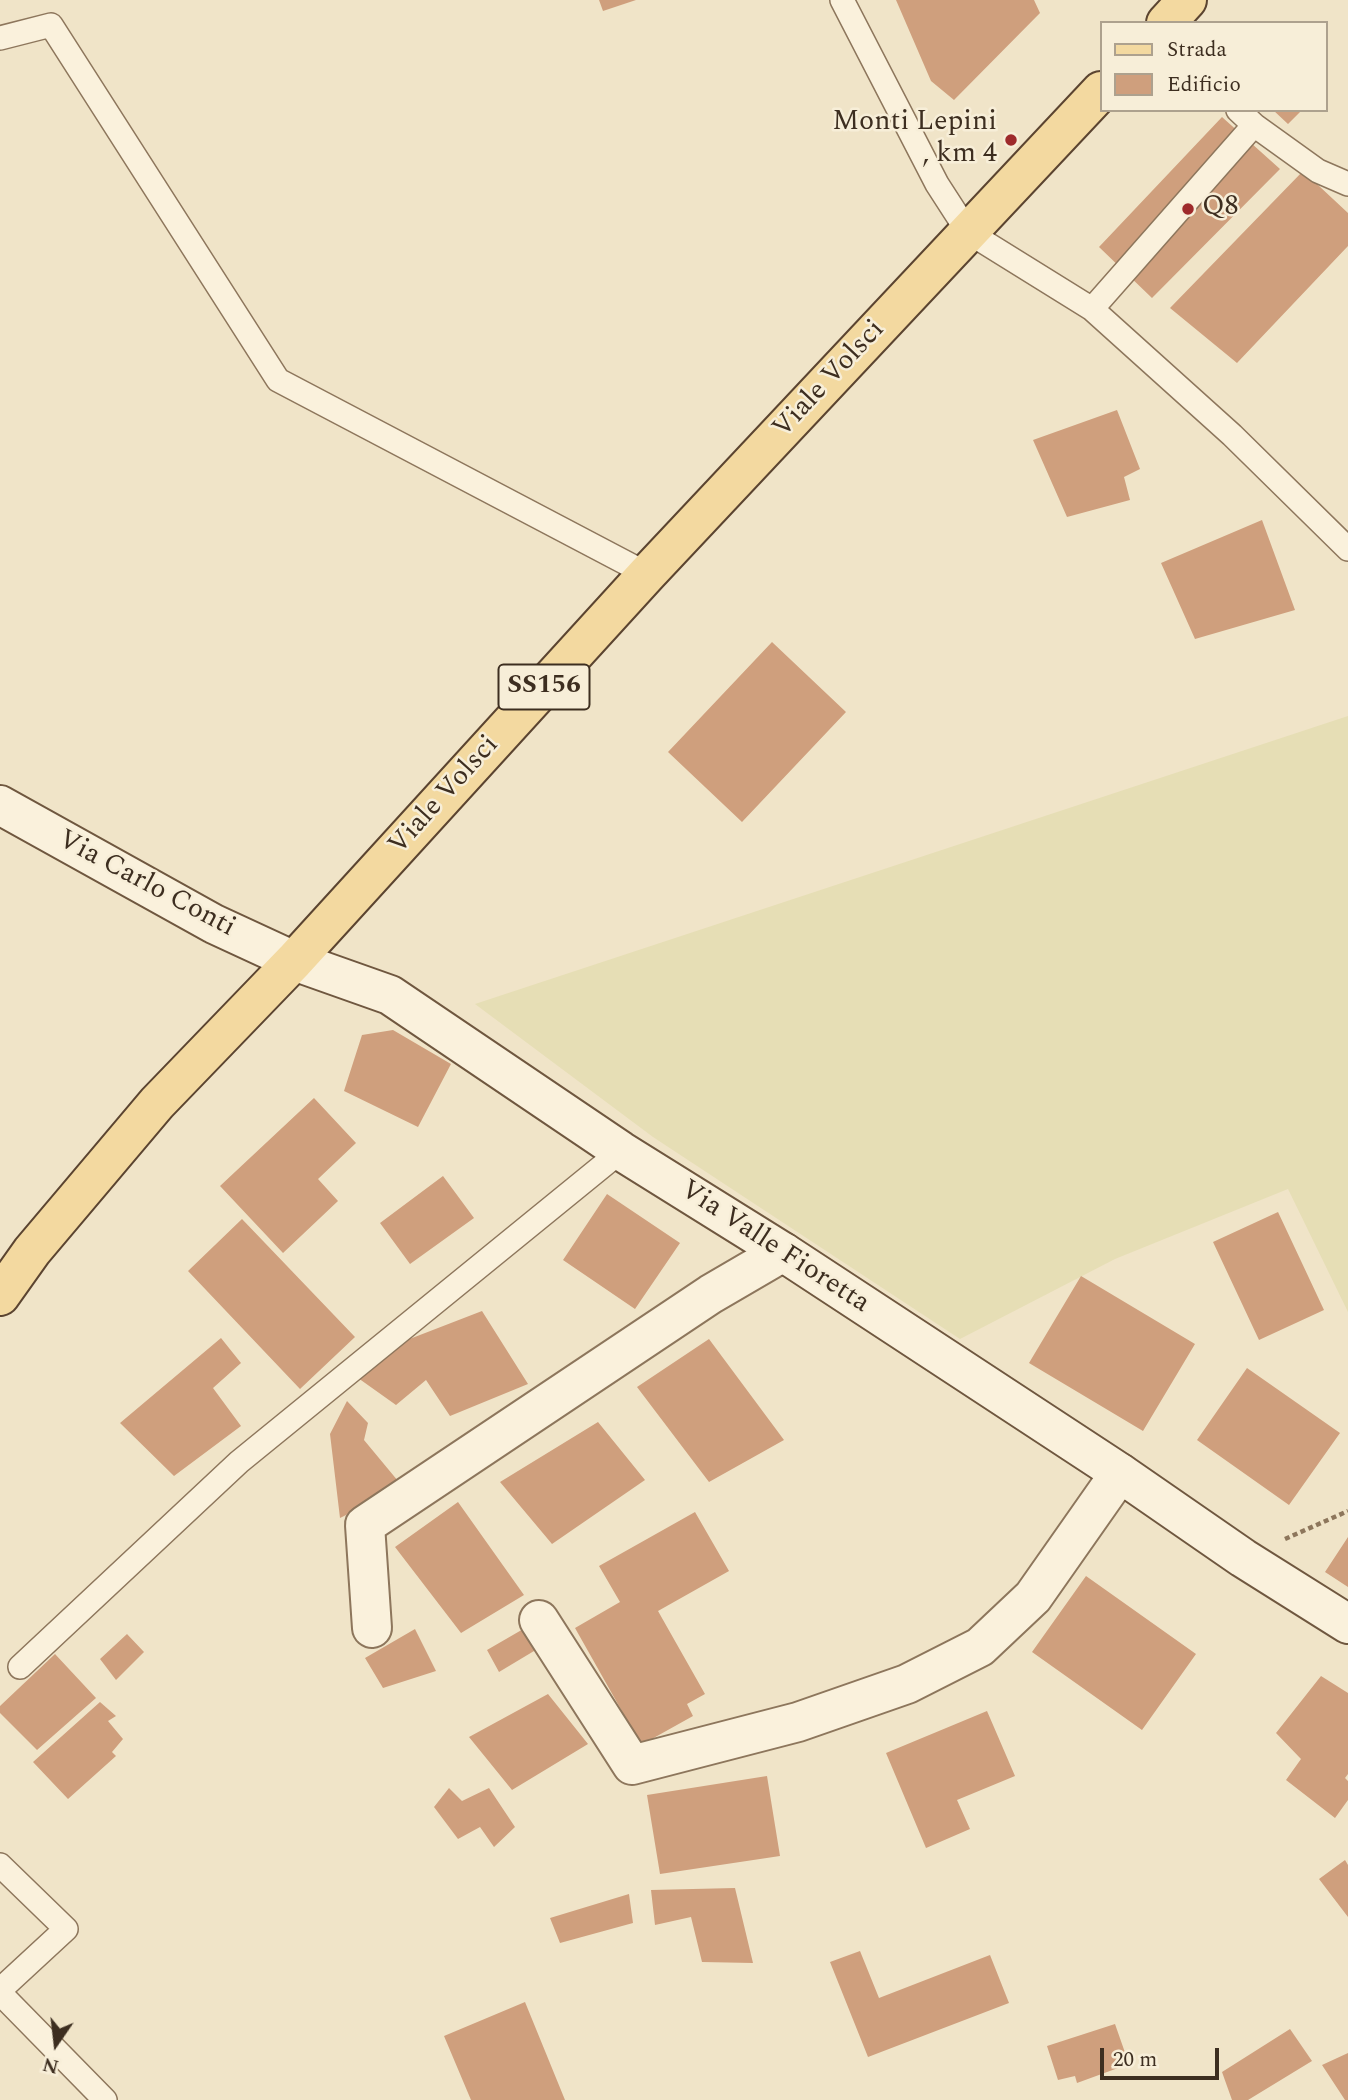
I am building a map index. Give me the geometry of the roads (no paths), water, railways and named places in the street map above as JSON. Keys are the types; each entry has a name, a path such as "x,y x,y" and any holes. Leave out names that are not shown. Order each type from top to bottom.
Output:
{"main road":[{"path":"1168,21 1187,0"},
{"name":"Viale Volsci","path":"0,1296 32,1251 157,1103 294,961 647,574 1100,92"}],"street":[{"name":"Via Carlo Conti","path":"0,805 214,924 294,961"},
{"name":"Via Valle Fioretta","path":"294,961 390,995 621,1151 783,1252 1348,1625"},
{"path":"372,1628 365,1524 711,1294 783,1252"},
{"path":"539,1620 632,1765 798,1722 908,1684 979,1647 1033,1597 1120,1473"}],"lane":[{"path":"842,0 937,184 968,232 1092,309 1232,435 1348,549"},
{"path":"0,38 51,25 278,380 647,574"},
{"path":"1092,309 1246,117 1318,171 1348,184"},
{"path":"20,1667 239,1462 621,1151"},
{"path":"0,1865 65,1928 0,1991 106,2100"}],"place":[{"name":"Monti Lepini , km 4","path":"1011,140"},
{"name":"Q8","path":"1188,209"}]}
